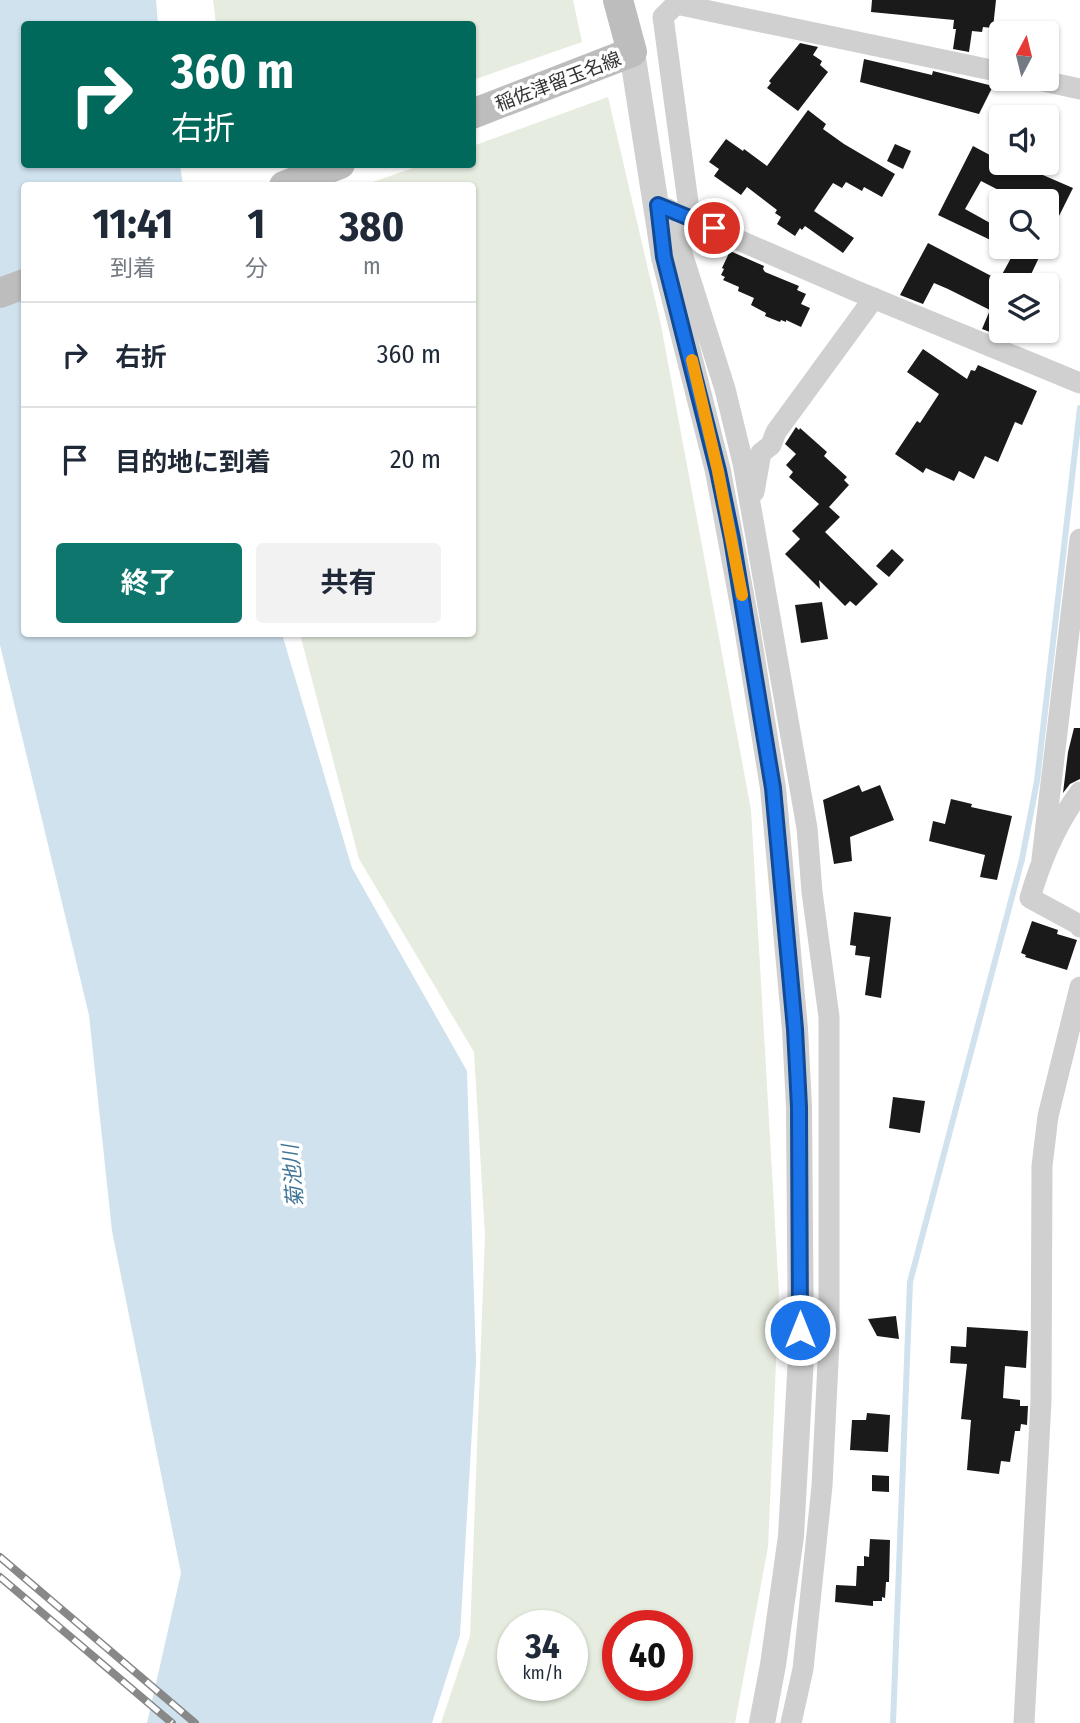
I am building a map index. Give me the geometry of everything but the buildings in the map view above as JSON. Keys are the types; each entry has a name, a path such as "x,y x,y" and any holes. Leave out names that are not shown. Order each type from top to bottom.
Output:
{"main road":[{"name":"稲佐津留玉名線","path":"476,113 632,52 618,0"},
{"path":"295,182 330,168"},
{"path":"0,293 21,285"}],"street":[{"path":"690,217 663,17 676,2 989,69"},
{"path":"632,52 663,207 725,390 751,506 807,828 812,892 829,1017 829,1342 822,1473 803,1669 791,1723"},
{"path":"1059,84 1080,89"},
{"path":"663,207 1073,380"},
{"path":"663,207 664,257 718,471 751,651 773,788 795,1029 799,1107 801,1357 791,1536 762,1723"},
{"path":"751,506 761,453 771,445 776,432 874,298"},
{"path":"1042,859 1080,539"},
{"path":"1080,792 1068,808 1042,859 1030,898 1078,923 1080,927"},
{"path":"1024,1723 1041,1401 1042,1166 1048,1116 1080,987"}],"shaded area":[{"path":"213,0 573,0 582,42 476,79 476,21 216,21"},
{"path":"608,97 661,325 751,810 779,1293 768,1547 735,1723 441,1723 470,1636 485,1235 474,1052 359,859 301,637 476,637 476,182 373,182 413,168 476,168 476,145"}],"water":[{"name":"菊池川","path":"0,0 156,0 158,21 21,21 21,168 180,168 183,182 21,182 21,637 283,637 352,868 467,1071 476,1362 460,1635 432,1723 147,1723 181,1573 112,1231 89,1015 0,645"}],"waterway":[{"path":"893,1723 910,1282 1022,859 1037,781 1080,408"}],"railway":[{"path":"0,1557 195,1723"},
{"path":"0,1577 172,1723"}],"slow traffic":[{"path":"692,360 718,471 742,595"}],"route":[{"path":"714,228 658,205 664,257 718,471 732,539 773,788 795,1029 799,1107 800,1330"}]}
